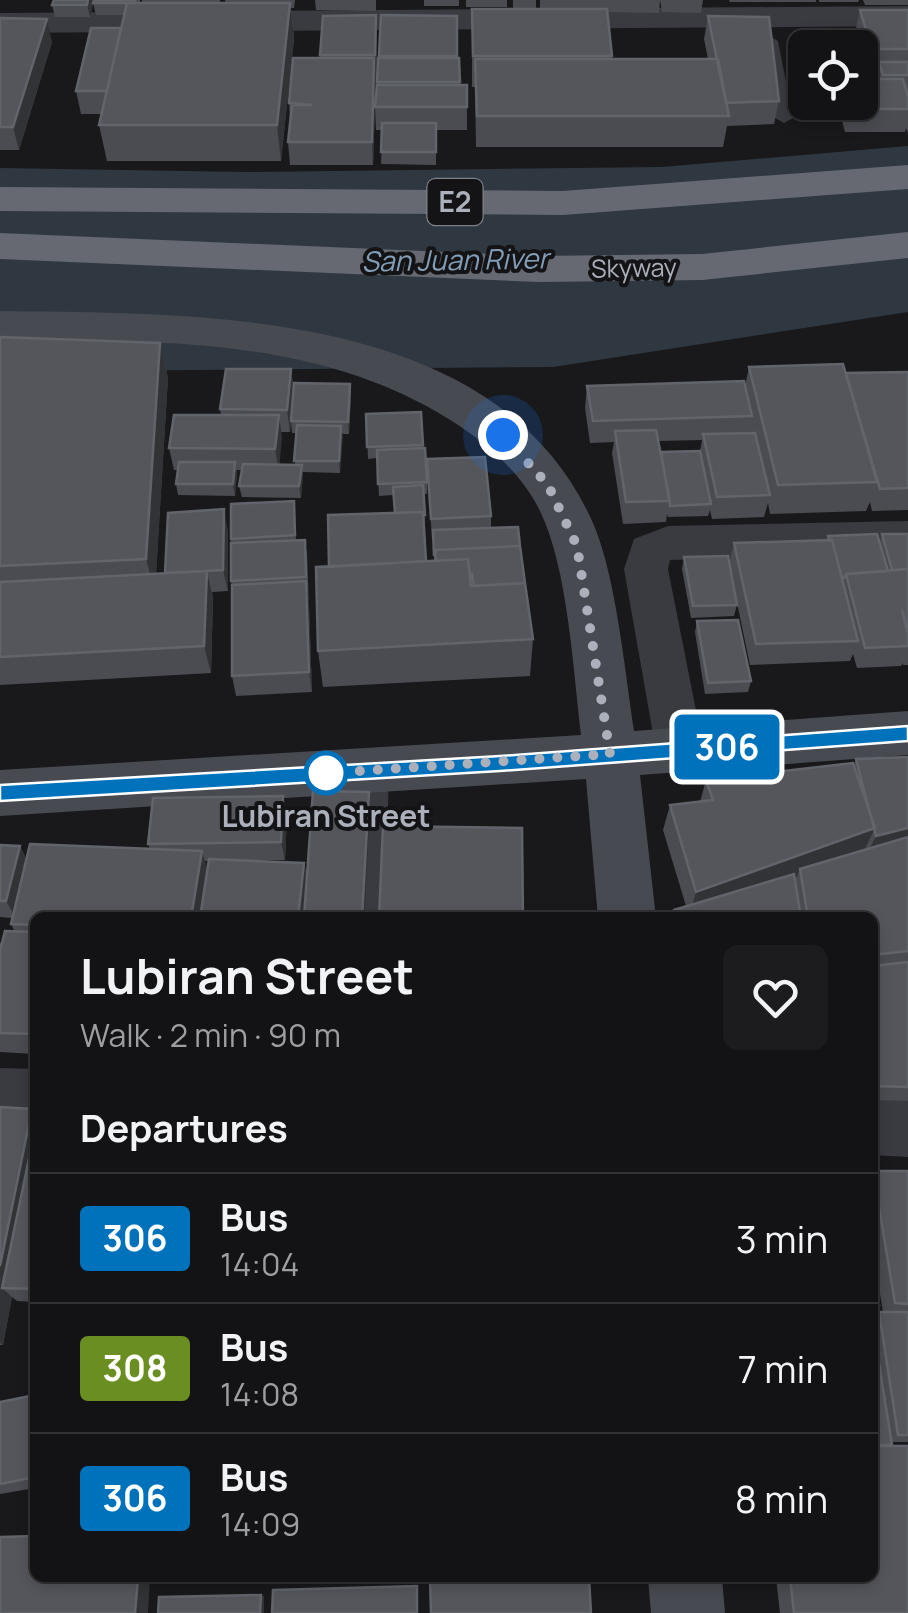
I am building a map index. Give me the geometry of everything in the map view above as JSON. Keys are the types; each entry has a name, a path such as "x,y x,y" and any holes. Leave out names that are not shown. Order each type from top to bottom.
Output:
{"highway":[{"name":"E2","path":"0,199 563,203 908,177"},
{"name":"Skyway","path":"0,246 559,269 702,267 908,246"}],"main road":[{"path":"0,325 203,330 278,337 377,362 450,396 503,435 548,485 577,546 604,697 626,912"},
{"path":"0,793 908,733"},
{"path":"685,1582 688,1613"}],"street":[{"path":"0,24 908,16"},
{"path":"680,751 646,568 650,550 668,542 908,537"},
{"path":"0,1095 30,1096"},
{"path":"878,1127 908,1129"}],"lane":[{"path":"766,17 784,118"},
{"path":"372,912 377,770"}],"water":[{"name":"San Juan River","path":"908,146 908,312 553,367 65,371 0,366 0,168 246,172 662,167"}],"building":[{"path":"54,0 88,0 87,5 52,5"},
{"path":"135,0 135,3 93,3"},
{"path":"127,3 290,3 277,125 99,125"},
{"path":"472,9 607,9 612,56 473,56"},
{"path":"860,10 908,10 908,49 878,49 878,30 866,30"},
{"path":"376,15 375,55 320,55 323,16"},
{"path":"381,15 457,16 457,56 379,56"},
{"path":"708,16 769,17 779,101 726,103"},
{"path":"0,18 47,19 13,127 0,127"},
{"path":"91,28 121,28 107,91 76,91"},
{"path":"293,58 374,58 372,142 288,142 292,105 312,105 289,103"},
{"path":"378,58 459,58 460,82 377,82"},
{"path":"475,59 718,59 729,116 477,116"},
{"path":"879,62 908,62 908,75 883,75"},
{"path":"878,79 903,79 908,109 878,109"},
{"path":"377,85 467,85 467,107 375,107"},
{"path":"382,123 436,123 436,152 381,152"},
{"path":"0,337 160,343 146,559 0,566"},
{"path":"843,364 877,482 778,485 749,367"},
{"path":"226,369 291,369 287,410 220,409"},
{"path":"908,372 908,488 880,489 846,373"},
{"path":"744,381 752,416 593,421 587,386"},
{"path":"294,383 350,384 348,422 291,421"},
{"path":"421,412 423,445 367,447 366,414"},
{"path":"174,415 279,415 275,449 169,448"},
{"path":"297,425 341,426 339,461 294,461"},
{"path":"656,430 670,501 626,502 615,431"},
{"path":"755,433 770,495 717,497 703,434"},
{"path":"425,448 427,482 378,484 377,450"},
{"path":"700,451 711,504 670,506 661,452"},
{"path":"485,457 491,516 431,519 427,459"},
{"path":"179,462 235,462 233,484 176,484"},
{"path":"243,464 302,465 299,486 239,486"},
{"path":"423,485 425,515 395,513 393,487"},
{"path":"294,501 295,535 231,539 231,504"},
{"path":"224,509 223,570 165,573 168,513"},
{"path":"423,512 426,561 329,567 328,515"},
{"path":"518,527 520,546 435,550 434,556 433,530"},
{"path":"877,534 888,571 846,574 842,578 828,536"},
{"path":"882,534 908,534 908,569 892,570"},
{"path":"305,540 306,577 231,581 231,543"},
{"path":"832,540 858,641 756,644 734,543"},
{"path":"520,546 525,583 474,586 468,559 436,561 435,550"},
{"path":"728,556 737,605 693,606 684,557"},
{"path":"468,559 471,586 525,583 533,639 318,651 316,567"},
{"path":"908,569 908,629 902,610 908,646 865,648 846,574"},
{"path":"207,571 204,646 0,657 0,582"},
{"path":"306,581 309,672 232,676 232,585"},
{"path":"738,620 751,681 708,683 697,621"},
{"path":"908,757 908,828 876,836 856,759"},
{"path":"853,763 875,828 696,892 670,805 713,800 706,780"},
{"path":"313,791 369,792 362,912 304,912"},
{"path":"283,796 281,842 148,844 153,798"},
{"path":"383,826 522,828 523,912 379,912"},
{"path":"908,837 908,951 878,954 878,912 807,912 800,869"},
{"path":"30,844 202,851 192,912 30,912 30,925 11,924"},
{"path":"0,845 20,846 6,901 0,901"},
{"path":"209,859 304,863 299,912 201,912"},
{"path":"794,874 800,912 674,912"},
{"path":"5,931 30,932 30,1034 0,1033 0,951"},
{"path":"908,962 908,1087 878,1086 878,965"},
{"path":"0,1107 30,1109 30,1119 0,1266"},
{"path":"30,1154 30,1289 2,1288"},
{"path":"878,1171 908,1171 908,1304 895,1303 878,1201"},
{"path":"879,1312 908,1312 908,1435 898,1435"},
{"path":"878,1358 892,1445 878,1445"},
{"path":"30,1396 30,1478 0,1484 0,1402"},
{"path":"878,1446 908,1446 908,1613 794,1613 790,1582 878,1582"},
{"path":"30,1536 30,1582 138,1582 135,1613 0,1613 0,1537"},
{"path":"430,1582 589,1582 591,1613 431,1613"},
{"path":"417,1586 417,1613 272,1613 273,1590"},
{"path":"261,1595 260,1613 158,1613 159,1597"}],"bus line":[{"name":"306","path":"0,793 500,764 908,733"}],"place":[{"name":"Lubiran Street","path":"326,773"}],"route":[{"path":"326,773 316,774 610,754 604,697 570,525 548,485 503,435"}]}
